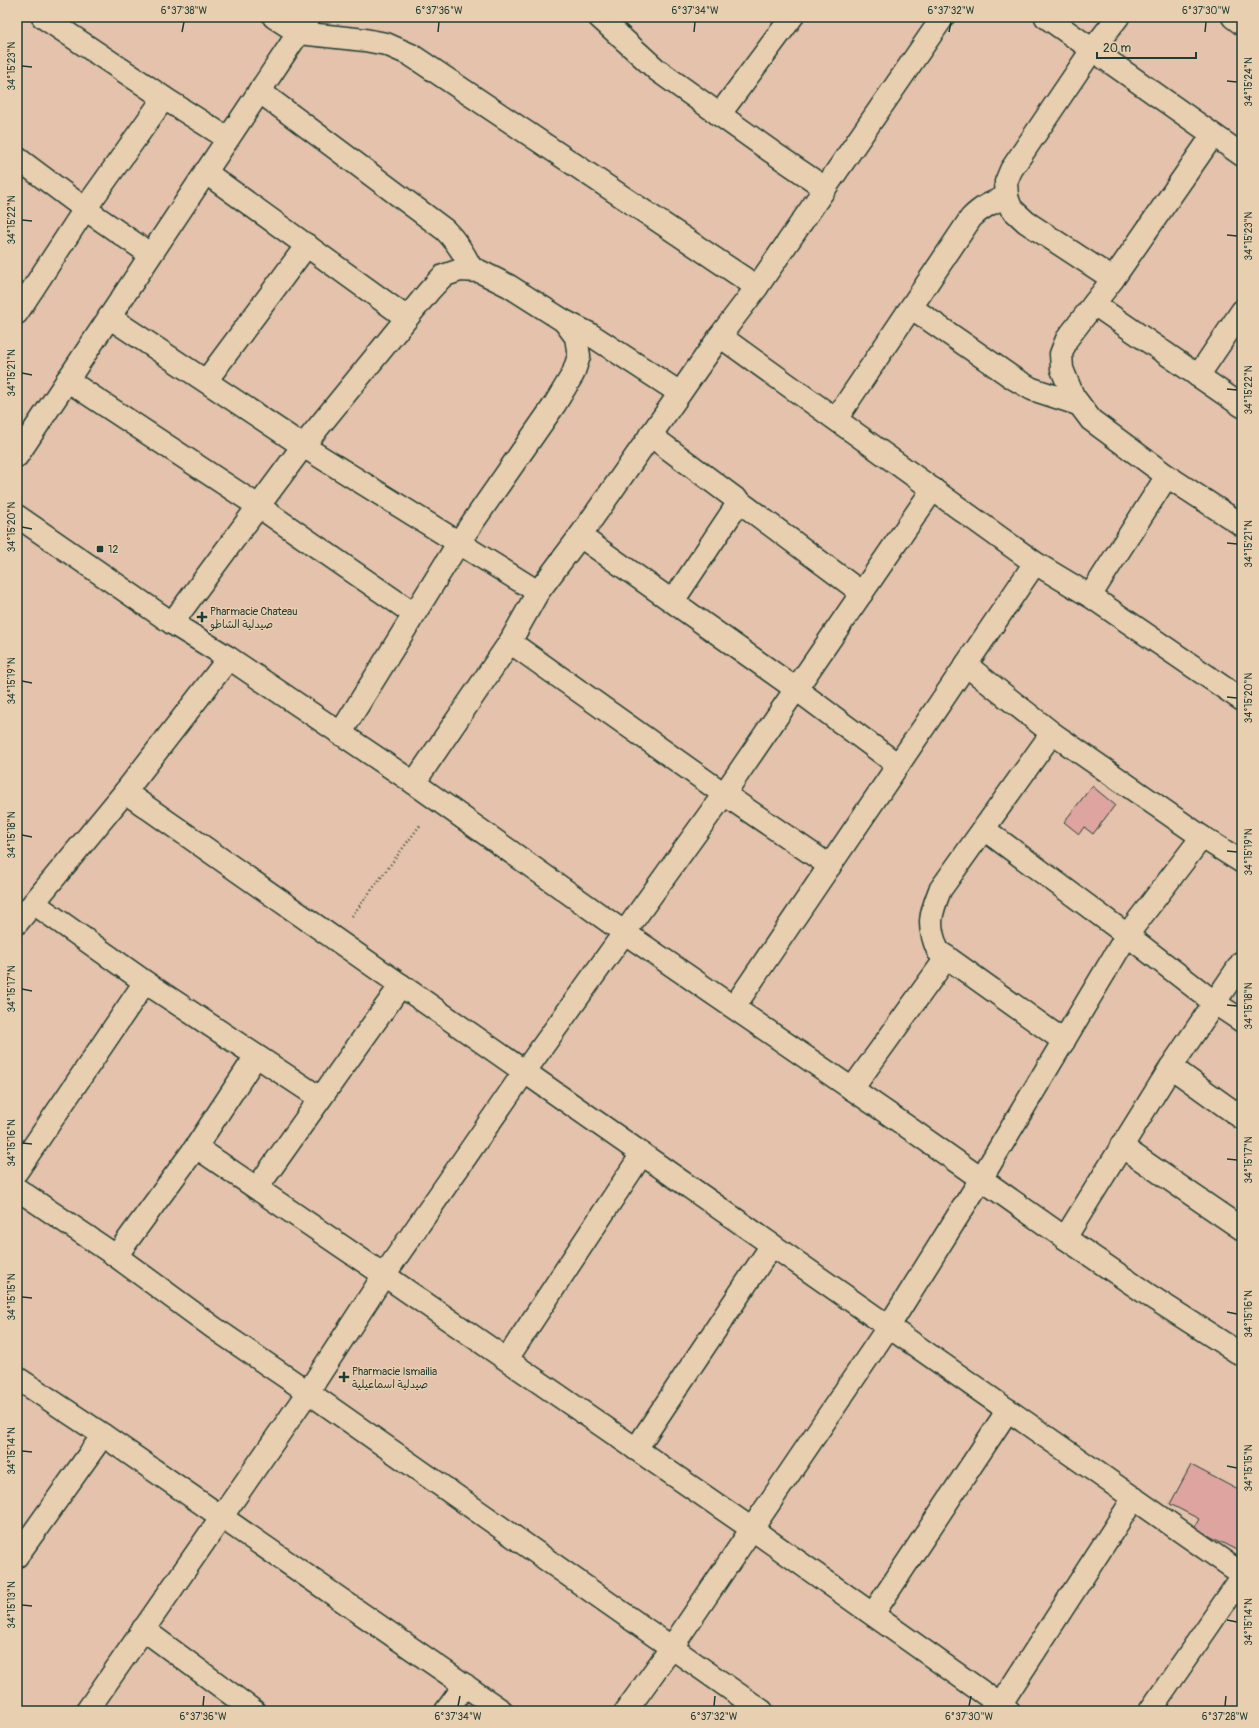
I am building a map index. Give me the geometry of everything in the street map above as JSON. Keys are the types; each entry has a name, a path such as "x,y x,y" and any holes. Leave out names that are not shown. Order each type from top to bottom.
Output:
{"street":[{"path":"43,17 227,138"},
{"path":"274,17 386,44 411,56 757,287"},
{"path":"719,115 792,17"},
{"path":"1046,17 1242,155"},
{"path":"1113,279 1026,222 1011,208 1007,197 1006,182 1011,170 1092,50 1118,17"},
{"path":"1233,17 1242,24"},
{"path":"602,18 657,70 825,188"},
{"path":"414,783 510,642 538,592 580,536 720,336 757,287 939,18"},
{"path":"17,456 227,138 304,25"},
{"path":"259,91 445,230 456,241 465,254 472,270"},
{"path":"18,311 85,209 164,98"},
{"path":"1213,136 1113,279 1067,339 1062,354 1062,368 1078,404 1091,420 1167,476 1242,525"},
{"path":"17,158 85,209 150,254"},
{"path":"205,172 407,318"},
{"path":"836,419 972,218 990,203 1007,197"},
{"path":"206,381 307,245"},
{"path":"172,622 303,446 429,291 444,276 460,270 479,270 509,286 564,321 600,341 680,393"},
{"path":"1094,304 1242,406"},
{"path":"912,308 1012,378 1032,389 1078,404"},
{"path":"1198,376 1242,311"},
{"path":"109,317 303,446 460,542 538,592"},
{"path":"340,734 460,542 555,404 573,374 579,356 576,337 564,321"},
{"path":"720,336 1035,563 1090,596 1242,700"},
{"path":"67,380 258,506 414,614"},
{"path":"650,435 862,593"},
{"path":"1090,596 1167,476"},
{"path":"87,1711 222,1518 308,1392 384,1275 525,1071 724,794 933,489"},
{"path":"673,602 739,502"},
{"path":"17,516 172,622 229,658 414,783 625,933 734,1007 1065,1238 1150,1296 1242,1355"},
{"path":"580,536 796,689 898,765"},
{"path":"734,1007 1035,563"},
{"path":"510,642 724,794 830,866"},
{"path":"17,923 35,904 125,792 229,658"},
{"path":"966,665 1052,734 1202,837 1242,862"},
{"path":"1052,734 940,890 932,910 930,923 933,939 938,951 1064,1041"},
{"path":"125,792 1242,1575 1150,1711"},
{"path":"984,829 1127,934 1215,1003 1242,1021"},
{"path":"626,1711 672,1648 888,1326 981,1179 1127,934 1202,837"},
{"path":"35,904 145,982 320,1098"},
{"path":"852,1089 947,958"},
{"path":"1065,1238 1171,1067 1242,962"},
{"path":"17,1171 145,982"},
{"path":"257,1188 401,985"},
{"path":"116,1256 196,1147 256,1056"},
{"path":"1171,1067 1242,1118"},
{"path":"1121,1146 1242,1230"},
{"path":"196,1147 636,1448 1004,1708 1134,1498"},
{"path":"507,1359 642,1154"},
{"path":"17,1189 116,1256 214,1328 308,1392 762,1711"},
{"path":"636,1448 772,1245"},
{"path":"17,1378 502,1711"},
{"path":"873,1614 1008,1410"},
{"path":"17,1556 102,1435"},
{"path":"143,1629 253,1711"},
{"path":"446,1711 465,1686"}],"path":[{"path":"335,938 438,801"}],"building":[{"path":"1092,786 1115,805 1093,834 1084,827 1079,834 1064,822"},
{"path":"1191,1465 1242,1492 1242,1553 1194,1528 1199,1519 1170,1504"}],"place":[{"name":"12","path":"100,549"},
{"name":"Pharmacie Chateau صيدلية الشاطو","path":"202,617"},
{"name":"Pharmacie Ismailia صيدلية اسماعيلية","path":"344,1377"}]}
